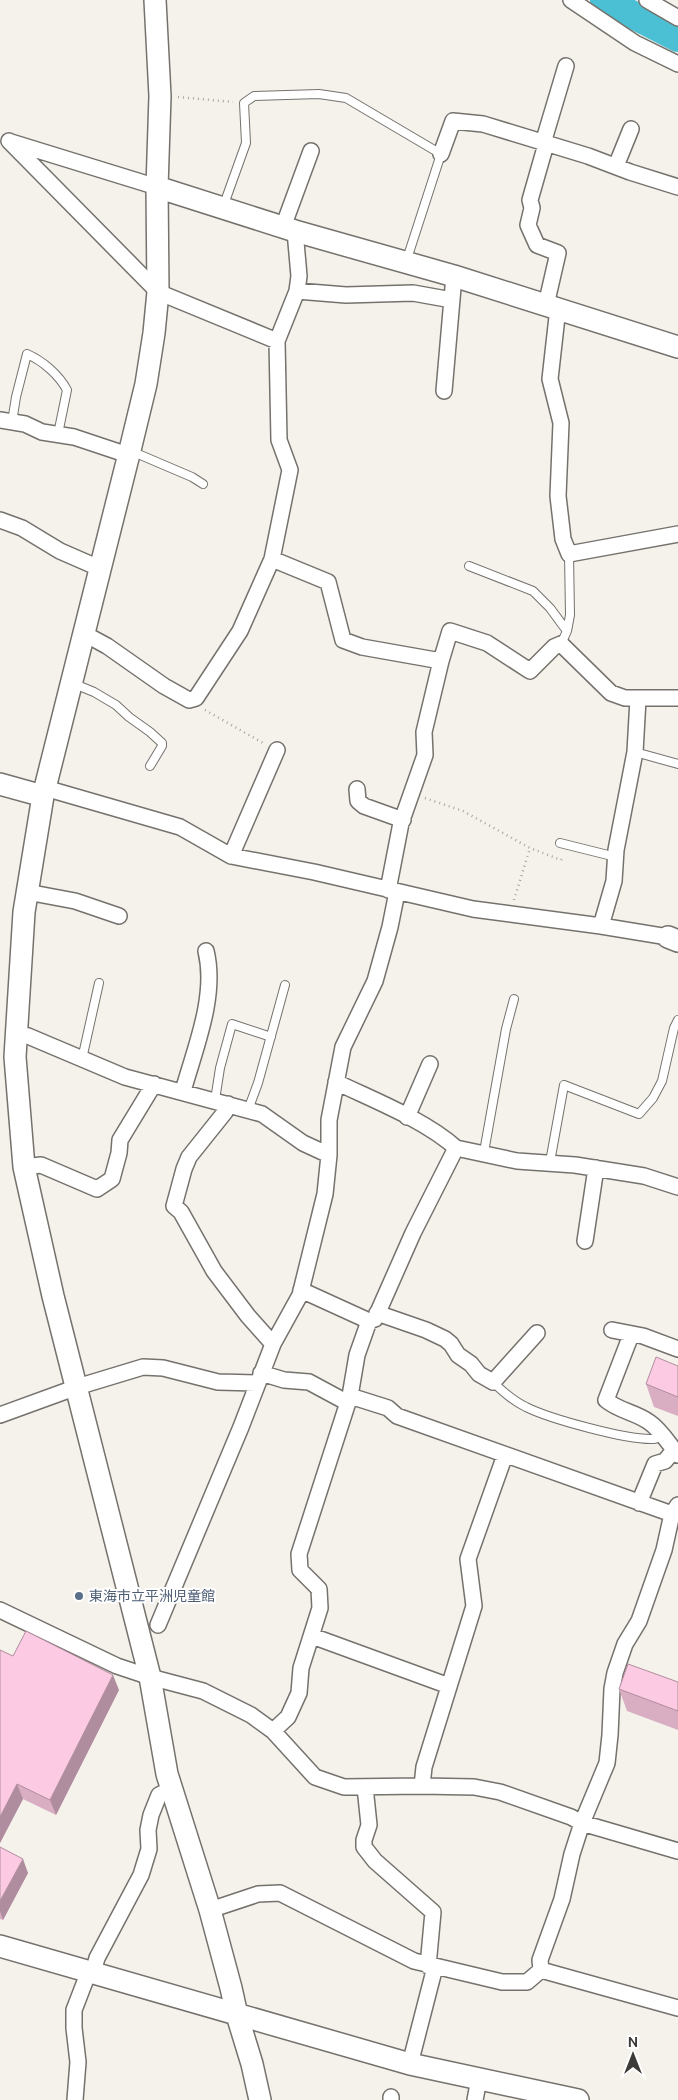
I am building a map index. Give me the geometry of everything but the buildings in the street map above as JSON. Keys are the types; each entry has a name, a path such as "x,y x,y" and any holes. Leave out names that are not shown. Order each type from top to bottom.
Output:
{"street":[{"path":"155,0 160,96 157,187 158,292 154,333 147,375 129,453 44,792 27,892 16,1034 16,1066 24,1167 53,1296 150,1677 167,1774 210,1910 260,2100"},
{"path":"571,0 635,44 678,64"},
{"path":"647,0 678,18"},
{"path":"566,66 530,200 532,208 528,224 537,245 558,253 552,306 550,379 561,423 558,496 563,539 570,554 678,534"},
{"path":"441,154 453,121 482,124 677,183"},
{"path":"616,166 631,129"},
{"path":"4,140 289,229 405,264 454,276 678,346"},
{"path":"4,140 158,292 277,341"},
{"path":"83,633 107,646 164,686 189,700 196,698 240,632 272,559 290,470 279,440 277,341 297,291 299,276 289,229 311,151"},
{"path":"444,391 454,276"},
{"path":"297,291 346,294 413,294 452,300"},
{"path":"6,421 25,424 42,432 74,437 129,453"},
{"path":"0,520 22,528 60,551 99,568"},
{"path":"272,559 328,582 343,640 362,647 441,661"},
{"path":"158,1625 241,1427 273,1344 301,1290 325,1194 329,1155 329,1120 343,1047 375,981 382,960 402,820 425,755 424,732 450,631 487,642 530,671 564,637 611,693 625,698 638,699 678,698"},
{"path":"601,926 614,881 616,857 635,752 638,699"},
{"path":"230,856 277,750"},
{"path":"0,784 44,792 180,827 230,856 473,909 601,926 673,939"},
{"path":"357,789 358,801 364,806 402,820"},
{"path":"27,892 75,901 119,916"},
{"path":"183,1091 206,1007 210,968 206,951"},
{"path":"16,1034 28,1036 125,1077 183,1091 262,1114 303,1143 329,1155"},
{"path":"406,1117 430,1064"},
{"path":"336,1082 406,1117 448,1141 456,1148 484,1152 517,1161 550,1162 644,1176 678,1187"},
{"path":"24,1167 41,1165 97,1189 112,1179 119,1153 120,1140 154,1084"},
{"path":"222,1102 225,1112 189,1157 174,1206 181,1212 214,1271 248,1316 273,1344"},
{"path":"273,1731 288,1716 299,1693 300,1668 320,1608 319,1589 300,1570 299,1554 349,1400 358,1355 373,1317 456,1148"},
{"path":"585,1241 596,1168"},
{"path":"301,1290 373,1317 426,1330 446,1339 458,1355 471,1364 479,1374 493,1382 537,1333"},
{"path":"612,1330 643,1336 678,1349"},
{"path":"632,1334 606,1400 614,1407 649,1422 663,1435 676,1453 655,1464 639,1503"},
{"path":"0,1415 77,1387 152,1366 218,1382 259,1378 309,1382 349,1400 388,1408 397,1416 639,1503 675,1510 664,1550 639,1621 625,1644 615,1673 612,1689 607,1763 582,1823 572,1854 562,1899 540,1960 541,1970"},
{"path":"422,1786 424,1767 474,1606 468,1559 505,1455"},
{"path":"0,1610 117,1666 203,1691 251,1716 273,1731 315,1777 344,1788 422,1786 474,1788 500,1792 571,1817 582,1823 678,1851"},
{"path":"312,1636 449,1686"},
{"path":"365,1787 369,1825 364,1840 364,1847 375,1861 433,1912 432,1966 410,2064"},
{"path":"75,2100 78,2062 74,2010 97,1958 141,1875 149,1850 148,1830 151,1814 159,1796 171,1789"},
{"path":"210,1910 258,1894 280,1893 414,1961 502,1982 527,1982 541,1970"},
{"path":"0,1946 410,2064 578,2100"},
{"path":"541,1970 678,2008"},
{"path":"475,2100 479,2079"}],"lane":[{"path":"223,208 246,143 244,103 254,96 319,94 346,98 441,154 405,264"},
{"path":"6,421 16,397 27,354 40,360 64,384 67,390 58,434"},
{"path":"129,453 192,477 203,484"},
{"path":"564,637 570,615 570,554"},
{"path":"469,566 533,591 550,608 564,637"},
{"path":"71,683 94,692 116,704 129,717 162,743 150,766"},
{"path":"635,752 678,764"},
{"path":"564,843 616,857"},
{"path":"82,1058 99,983"},
{"path":"248,1110 258,1083 285,985"},
{"path":"484,1152 506,1029 514,999"},
{"path":"550,1162 564,1085 639,1114 653,1098 662,1081 674,1028 678,1020"},
{"path":"222,1102 220,1068 232,1024 271,1037"},
{"path":"493,1382 508,1396 528,1408 565,1420 623,1435 654,1440 663,1435"}],"path":[{"path":"160,96 244,103"},
{"path":"189,700 277,750"},
{"path":"412,793 463,811 530,848 561,860 566,854 564,843"},
{"path":"510,913 530,848"}],"waterway":[{"path":"604,0 678,38"}],"place":[{"name":"東海市立平洲児童館","path":"79,1596"}]}
